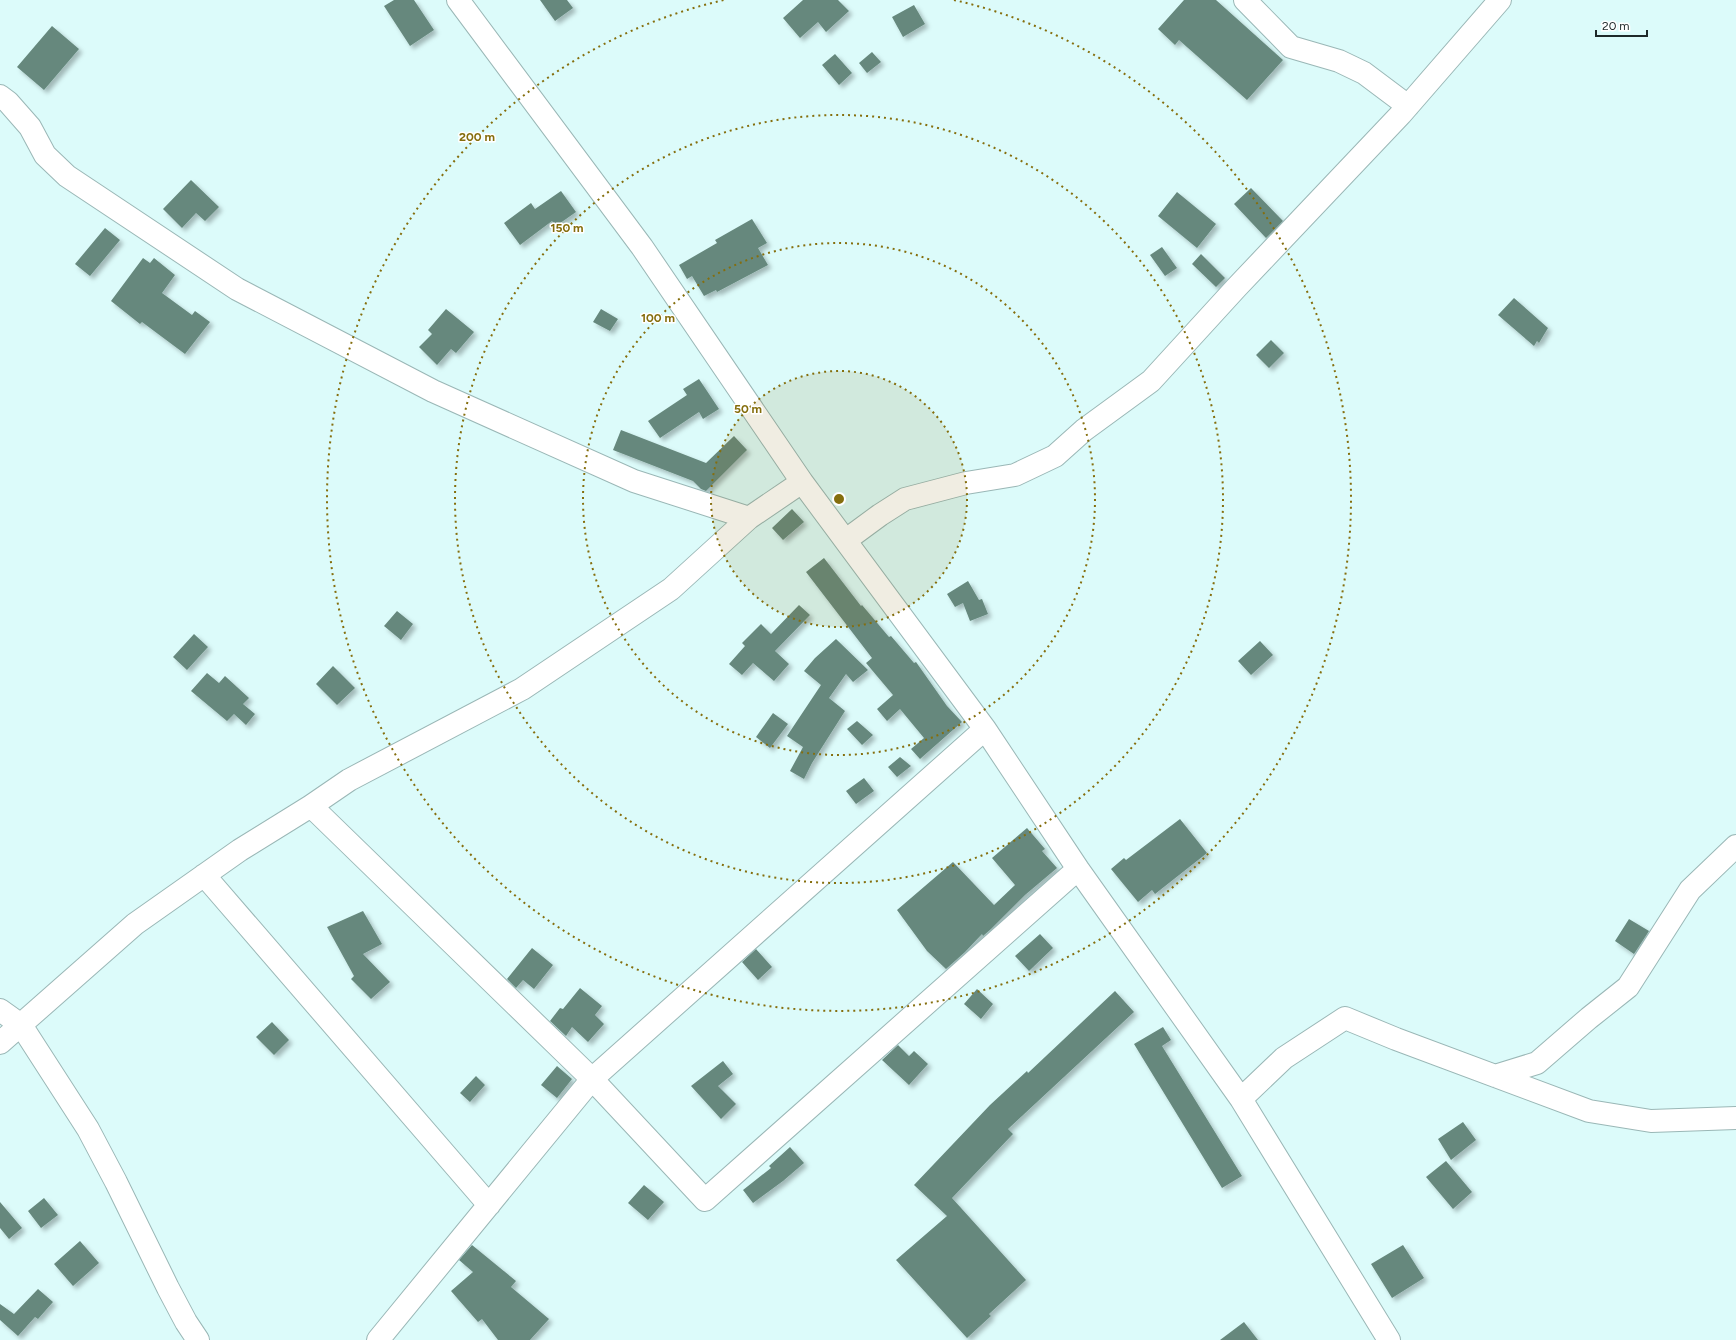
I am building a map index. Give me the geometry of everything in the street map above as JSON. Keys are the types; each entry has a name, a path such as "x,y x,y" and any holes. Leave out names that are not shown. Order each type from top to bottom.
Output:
{"street":[{"path":"458,0 642,247 802,482 985,729 1078,869 1241,1099 1389,1340"},
{"path":"1245,0 1291,47 1339,61 1364,73 1408,106"},
{"path":"846,540 905,499 966,483 1015,475 1054,456 1084,430 1151,381 1241,282 1408,106 1500,0"},
{"path":"0,96 8,102 30,128 45,155 67,176 237,289 433,391 634,481 749,518"},
{"path":"0,1044 135,924 240,850 311,806 349,780 522,689 671,589 749,518 802,482"},
{"path":"378,1340 592,1079 985,729"},
{"path":"311,806 592,1079 705,1200 1078,869"},
{"path":"1495,1076 1537,1063 1589,1018 1628,987 1690,890 1736,846"},
{"path":"204,876 489,1205"},
{"path":"0,1010 21,1025 88,1129 168,1288 186,1322 198,1340"},
{"path":"1241,1099 1284,1058 1345,1018 1590,1111 1651,1120 1736,1118"}],"building":[{"path":"394,0 414,0 434,30 410,46 384,6"},
{"path":"540,0 567,0 573,8 555,21"},
{"path":"803,0 838,0 849,11 826,32 818,22 800,38 783,18"},
{"path":"1184,0 1216,0 1283,60 1247,100 1179,40 1175,45 1158,29"},
{"path":"914,5 925,24 903,37 892,17"},
{"path":"52,26 79,49 44,90 17,67"},
{"path":"872,52 881,62 867,73 859,63"},
{"path":"835,54 852,73 839,85 822,65"},
{"path":"191,180 219,207 205,221 196,213 182,228 163,209"},
{"path":"1251,188 1283,221 1266,238 1234,204"},
{"path":"561,191 576,212 556,226 552,221 520,245 504,223 531,203 535,209"},
{"path":"1177,192 1216,224 1197,248 1158,216"},
{"path":"752,219 767,243 758,248 768,265 717,292 716,290 704,296 692,276 687,279 679,265 717,243 715,240"},
{"path":"105,228 120,240 90,276 75,264"},
{"path":"1162,247 1177,268 1165,276 1150,255"},
{"path":"1201,254 1225,278 1216,287 1192,264"},
{"path":"143,258 150,263 154,258 175,275 162,293 192,315 195,311 210,322 185,354 142,322 140,324 111,301"},
{"path":"1514,298 1548,328 1539,343 1537,341 1534,346 1498,315"},
{"path":"446,309 474,332 456,353 451,349 437,365 419,347 432,334 428,330"},
{"path":"601,309 618,319 610,331 593,322"},
{"path":"1271,340 1284,353 1269,368 1256,355"},
{"path":"699,379 719,409 703,419 699,412 660,438 648,421 687,395 683,389"},
{"path":"621,430 706,463 734,436 747,450 706,491 701,489 693,481 613,450"},
{"path":"792,509 804,522 783,540 772,528"},
{"path":"824,558 861,606 862,605 889,637 891,636 914,663 916,662 947,706 962,722 920,759 911,749 924,738 900,709 887,721 877,709 893,695 866,663 872,658 806,572"},
{"path":"968,581 979,600 982,599 988,614 970,621 963,603 955,607 947,594"},
{"path":"799,605 810,615 775,651 789,664 774,681 753,663 742,675 729,664 745,646 742,643 761,624 771,634"},
{"path":"397,611 413,624 401,640 384,626"},
{"path":"194,634 208,647 187,670 173,657"},
{"path":"836,639 868,670 853,682 846,674 829,698 845,711 812,763 804,779 790,771 803,747 787,736 821,685 804,671 815,658"},
{"path":"1260,641 1273,655 1251,675 1238,661"},
{"path":"333,666 355,688 337,705 316,684"},
{"path":"207,673 219,683 225,676 249,698 243,704 255,714 246,725 234,714 227,721 191,691"},
{"path":"773,713 788,724 770,748 756,737"},
{"path":"857,721 873,735 862,745 847,729"},
{"path":"900,757 911,766 897,777 888,767"},
{"path":"864,778 874,791 856,804 846,791"},
{"path":"1180,819 1207,853 1155,894 1152,890 1138,902 1111,869 1124,858 1126,860"},
{"path":"1027,828 1045,849 1042,851 1057,868 1025,895 983,936 982,934 946,969 927,951 897,910 953,862 994,905 1015,885 992,858"},
{"path":"363,911 382,944 363,954 390,982 371,999 351,979 354,976 327,927"},
{"path":"1629,919 1649,931 1634,954 1615,941"},
{"path":"1040,934 1053,948 1029,971 1015,956"},
{"path":"532,948 553,965 534,989 523,980 516,988 507,979"},
{"path":"756,949 772,967 758,980 742,962"},
{"path":"580,988 602,1006 595,1015 604,1024 588,1042 572,1027 566,1036 550,1021 560,1008 563,1009"},
{"path":"977,989 993,1004 981,1019 964,1004"},
{"path":"1115,991 1134,1012 1008,1129 1013,1134 952,1198 1026,1280 989,1314 991,1316 967,1338 896,1260 947,1216 914,1185 990,1105 1027,1071 1028,1073"},
{"path":"272,1022 289,1040 274,1055 256,1037"},
{"path":"1163,1027 1171,1040 1162,1046 1242,1176 1222,1188 1134,1044"},
{"path":"898,1045 909,1056 914,1051 928,1064 909,1085 882,1060"},
{"path":"723,1061 733,1074 718,1086 736,1104 721,1119 691,1086"},
{"path":"557,1066 572,1079 557,1098 541,1085"},
{"path":"476,1076 485,1085 470,1102 460,1093"},
{"path":"1463,1122 1476,1140 1451,1160 1438,1139"},
{"path":"790,1147 804,1163 783,1181 753,1203 743,1190 771,1168 769,1166"},
{"path":"1446,1161 1472,1192 1453,1209 1426,1177"},
{"path":"644,1185 664,1202 648,1220 628,1203"},
{"path":"44,1198 58,1215 41,1228 28,1211"},
{"path":"0,1202 22,1228 9,1239 0,1228"},
{"path":"80,1241 99,1263 73,1286 54,1264"},
{"path":"472,1245 516,1281 511,1287 549,1319 530,1340 498,1340 482,1319 478,1322 451,1291 473,1272 459,1260"},
{"path":"1403,1245 1424,1278 1392,1298 1371,1264"},
{"path":"38,1289 53,1302 38,1319 35,1317 18,1336 0,1320 0,1304 14,1314"},
{"path":"1244,1322 1258,1340 1220,1340"}]}
